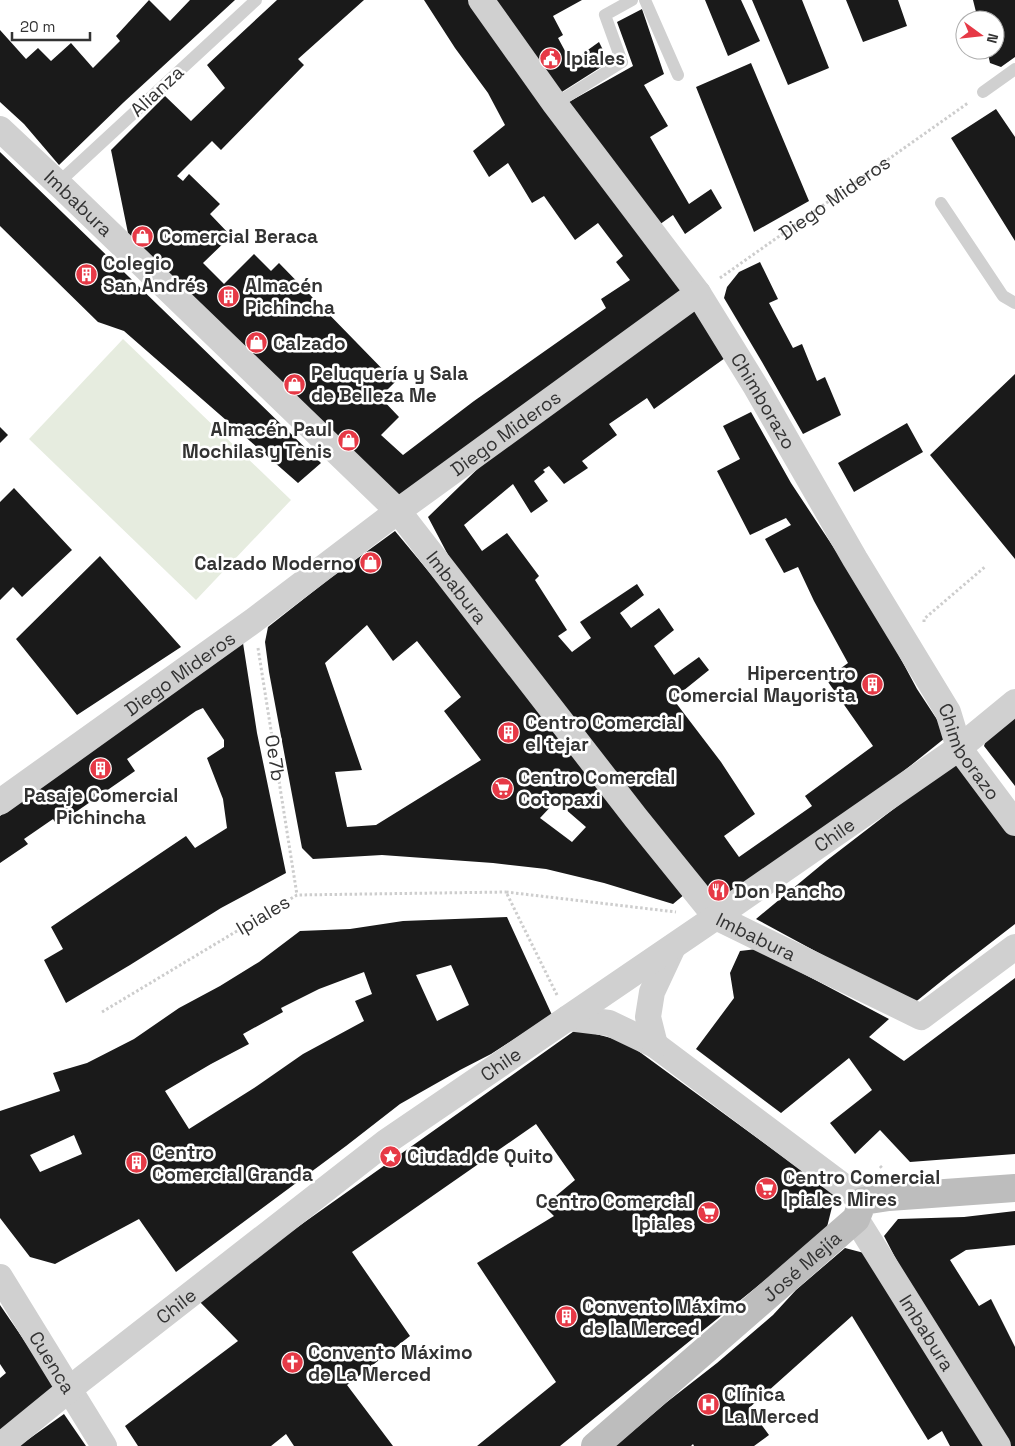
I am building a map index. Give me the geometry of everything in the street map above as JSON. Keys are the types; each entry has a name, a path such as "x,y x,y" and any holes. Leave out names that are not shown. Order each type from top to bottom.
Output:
{"street":[{"name":"Chimborazo","path":"481,0 555,104 698,293 756,387 856,560 948,712 959,748 1015,823"},
{"name":"Imbabura","path":"0,129 398,511 636,818 716,917 921,1017 1015,947"},
{"name":"Diego Mideros","path":"0,802 253,621 398,511 698,293"},
{"name":"Chile","path":"0,1446 69,1389 386,1142 564,1010 673,946 716,917 959,748 1015,702"},
{"path":"655,1045 648,1017 652,992 673,946"},
{"name":"Imbabura","path":"564,1010 609,1024 655,1045 860,1210 998,1446"},
{"path":"860,1210 889,1197 1015,1188"},
{"name":"José Mejía","path":"594,1446 860,1210"},
{"name":"Cuenca","path":"0,1278 104,1446"}],"lane":[{"name":"Alianza","path":"58,183 256,0"},
{"path":"555,104 622,62 604,15 632,0"},
{"path":"644,0 678,75"},
{"path":"983,92 1015,69"},
{"path":"941,203 1003,296 1015,303"}],"path":[{"name":"Diego Mideros","path":"698,293 983,92"},
{"path":"927,628 924,619 986,566"},
{"name":"Oe7b","path":"253,621 297,895"},
{"name":"Ipiales","path":"102,1012 297,895 506,892 716,917"},
{"path":"506,892 564,1010"}],"shaded area":[{"path":"123,339 291,500 196,600 29,439"}],"building":[{"path":"149,0 170,21 190,0 235,0 124,102 59,165 24,124 0,102 0,30 26,59 38,48 51,61 71,43 93,68 120,41 116,36"},
{"path":"277,0 364,0 298,59 304,65 221,150 212,141 177,176 183,181 189,174 220,204 210,214 231,236 203,263 224,284 254,254 271,271 279,263 395,382 380,397 399,417 381,435 403,455 474,401 606,308 601,299 630,280 616,262 623,256 598,223 575,240 544,196 532,203 508,163 489,177 473,151 505,125 488,93 455,48 424,0 471,0 684,294 401,503 129,238 111,150 165,96 191,121 225,88 207,65"},
{"path":"491,0 582,0 553,16 563,35 558,38 571,62 599,42 609,62 557,95"},
{"path":"705,0 741,0 760,41 728,56"},
{"path":"752,0 802,0 829,68 788,85"},
{"path":"846,0 898,0 907,26 863,42"},
{"path":"973,0 1015,0 1015,57 1001,67 990,63 989,60 1005,60 1005,10 976,10"},
{"path":"642,9 664,74 644,85 668,126 650,137 689,204 711,189 722,208 685,234 673,215 656,227 567,103 633,66 617,22"},
{"path":"751,63 809,201 754,232 696,87"},
{"path":"996,109 1015,137 1015,241 951,138"},
{"name":"Colegio San Andrés","path":"0,152 321,463 298,483 124,331 98,322 0,226"},
{"path":"760,262 778,299 769,303 793,348 802,344 817,381 825,377 841,415 803,434 724,298 727,287 739,272"},
{"path":"695,310 725,358 654,409 647,398 609,424 617,435 582,461 588,468 564,484 549,466 543,470 545,472 534,481 548,501 531,513 513,484 464,525 482,551 507,533 539,576 535,580 567,630 558,636 572,652 591,638 580,622 637,584 644,595 620,613 631,628 659,608 674,630 654,646 674,675 699,657 709,670 673,699 721,762 755,814 724,836 739,857 812,806 805,796 873,746 826,679 848,663 814,601 798,567 784,573 765,539 791,525 786,518 750,535 717,471 740,459 723,426 751,412 791,483 873,607 917,689 938,721 945,738 895,778 717,903 456,570 428,517 493,454"},
{"path":"1015,374 1015,559 930,455"},
{"path":"907,423 923,452 854,492 838,463"},
{"path":"0,427 8,435 0,443"},
{"path":"14,488 72,550 22,597 13,587 0,600 0,502"},
{"path":"395,531 685,894 673,904 604,883 546,869 493,863 382,855 313,859 302,848 265,642 268,627 329,579","holes":["367,625 393,661 417,641 461,697 444,711 481,760 376,825 347,827 335,772 362,770 325,663","556,801 586,827 572,842 540,818"]},
{"path":"100,556 181,647 77,715 16,639"},
{"path":"243,643 257,733 286,873 221,908 66,1003 44,960 63,949 51,927 186,836 195,848 227,828 223,799 207,758 224,747 224,740 203,708 196,711 127,759 135,771 57,825 53,819 24,839 28,844 0,863 0,816"},
{"path":"1015,713 1015,786 984,746 987,737"},
{"path":"960,758 1015,828 1015,924 913,1004 756,919 826,861"},
{"path":"507,917 552,1015 491,1054 400,1104 176,1272 139,1219 55,1264 30,1257 0,1218 0,1111 60,1091 53,1073 87,1063 134,1039 179,1008 259,962 300,931 350,929 403,921","holes":["451,965 469,1005 437,1021 416,975","364,972 372,994 355,1001 364,1021 303,1054 189,1129 165,1091 249,1044 243,1034 283,1012 281,1008 319,989","74,1135 82,1154 40,1172 30,1155"]},
{"path":"757,949 889,1019 869,1037 904,1061 1015,978 1015,1154 910,1162 880,1130 855,1154 830,1123 872,1090 849,1058 781,1113 696,1049 734,998 730,973 740,951"},
{"path":"577,1029 626,1042 835,1195 826,1231 560,1446 477,1446 556,1382 477,1263 554,1216 544,1206 575,1180 536,1124 352,1252 410,1336 347,1385 393,1446 294,1446 286,1434 271,1446 138,1446 125,1426 238,1341 199,1301 261,1253"},
{"path":"1015,1211 1015,1245 966,1250 950,1260 979,1306 991,1299 1015,1347 1015,1446 1010,1446 910,1286 884,1236 898,1219 964,1217"},
{"path":"845,1248 864,1253 989,1446 950,1446 942,1431 928,1440 852,1316 749,1408 769,1435 754,1446 694,1446 693,1444 691,1446 615,1446 773,1315 796,1290"},
{"path":"0,1305 56,1387 0,1431 0,1378 6,1373 0,1364"},
{"path":"64,1414 86,1446 19,1446"}],"place":[{"name":"Ipiales","path":"550,58"},
{"name":"Comercial Beraca","path":"143,236"},
{"name":"Colegio San Andrés","path":"87,274"},
{"name":"Almacén Pichincha","path":"229,296"},
{"name":"Calzado","path":"257,343"},
{"name":"Peluquería y Sala de Belleza Me","path":"295,384"},
{"name":"Almacén Paul Mochilas y Tenis","path":"348,440"},
{"name":"Calzado Moderno","path":"370,563"},
{"name":"Hipercentro Comercial Mayorista","path":"872,684"},
{"name":"Centro Comercial el tejar","path":"509,733"},
{"name":"Pasaje Comercial Pichincha","path":"101,769"},
{"name":"Centro Comercial Cotopaxi","path":"502,788"},
{"name":"Don Pancho","path":"718,891"},
{"name":"Ciudad de Quito","path":"391,1156"},
{"name":"Centro Comercial Granda","path":"136,1163"},
{"name":"Centro Comercial Ipiales Mires","path":"767,1188"},
{"name":"Centro Comercial Ipiales","path":"709,1212"},
{"name":"Convento Máximo de la Merced","path":"566,1317"},
{"name":"Convento Máximo de La Merced","path":"292,1363"},
{"name":"Clínica La Merced","path":"708,1405"}]}
